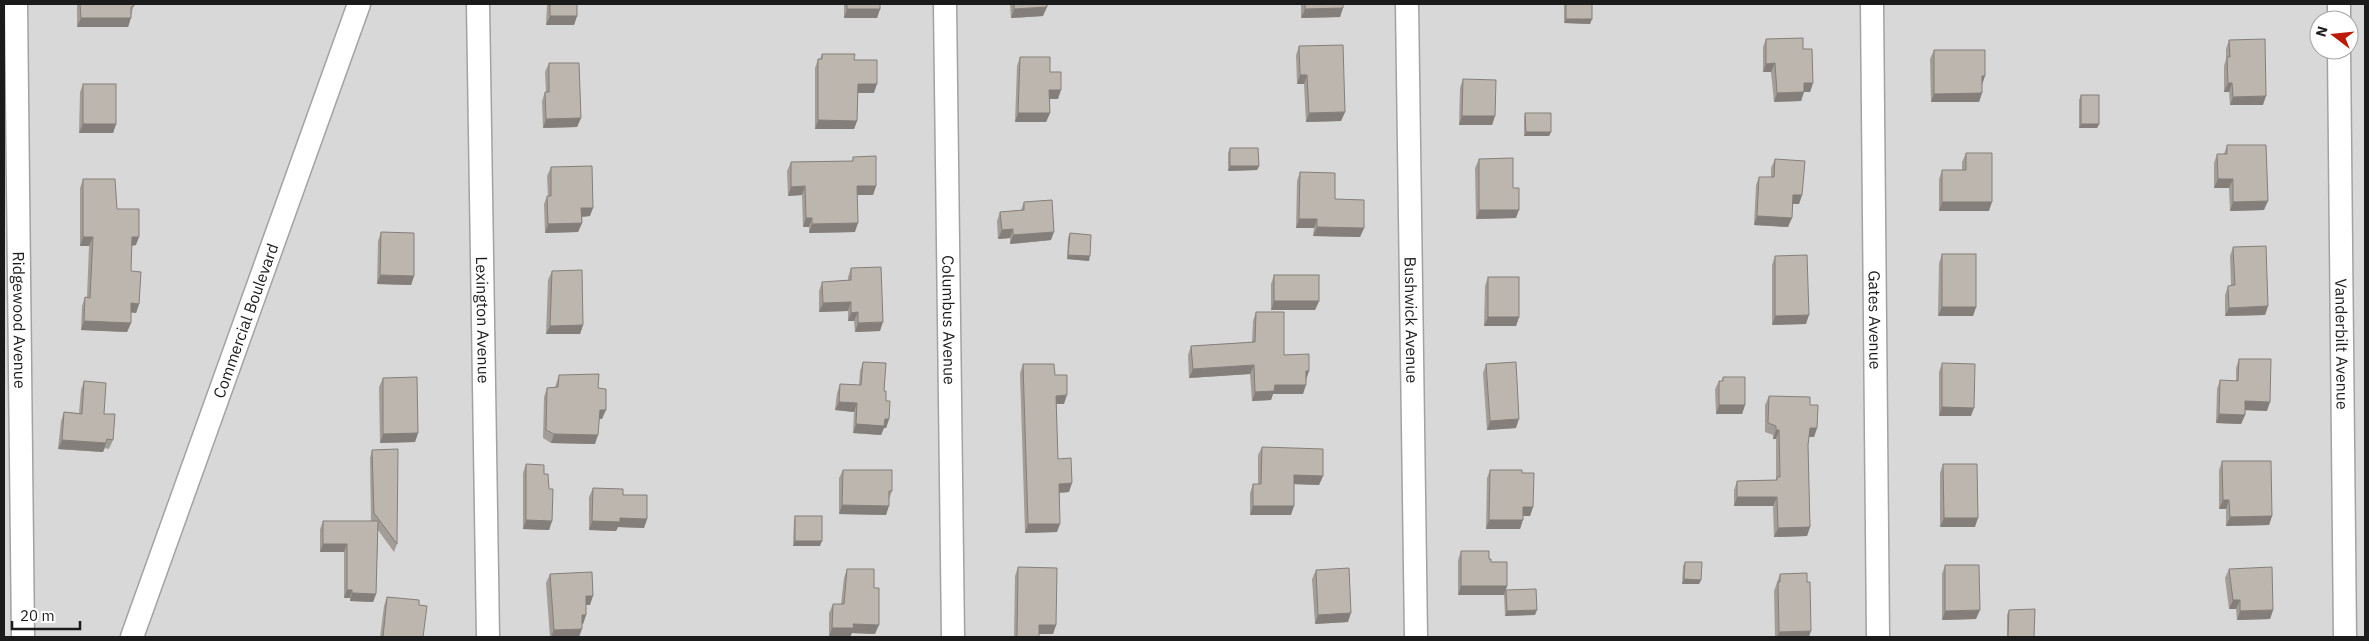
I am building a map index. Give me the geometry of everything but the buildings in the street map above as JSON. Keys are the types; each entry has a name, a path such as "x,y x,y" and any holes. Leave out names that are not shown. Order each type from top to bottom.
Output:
{"street":[{"name":"Ridgewood Avenue","path":"16,4 23,637"},
{"name":"Commercial Boulevard","path":"132,637 359,4"},
{"name":"Lexington Avenue","path":"478,4 488,637"},
{"name":"Columbus Avenue","path":"945,4 953,637"},
{"name":"Bushwick Avenue","path":"1407,4 1416,637"},
{"name":"Gates Avenue","path":"1872,4 1878,637"},
{"name":"Vanderbilt Avenue","path":"2339,60 2345,637"}],"shaded area":[{"path":"4,4 2365,4 2365,637 4,637"}]}
